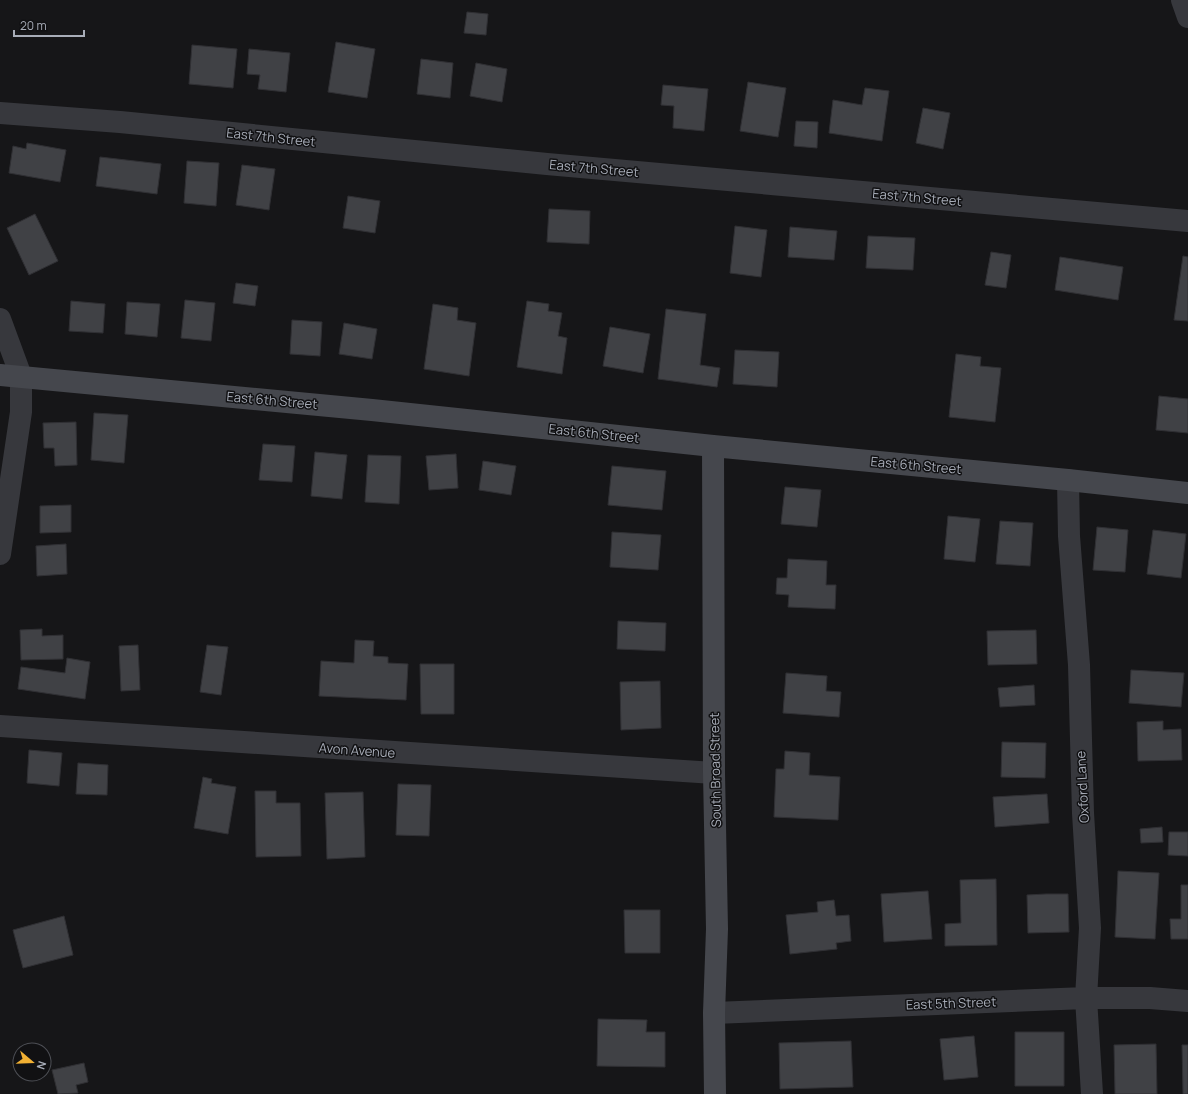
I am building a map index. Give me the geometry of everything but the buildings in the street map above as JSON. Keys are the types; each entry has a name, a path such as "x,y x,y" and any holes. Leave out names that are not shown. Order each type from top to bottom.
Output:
{"street":[{"path":"1182,0 1188,17"},
{"name":"East 7th Street","path":"0,113 120,122 547,164 1188,221"},
{"path":"0,319 10,376 21,412 0,554"},
{"name":"East 6th Street","path":"10,376 372,410 713,446 1188,493"},
{"name":"South Broad Street","path":"713,446 714,773 717,929 714,1013 715,1094"},
{"name":"Oxford Lane","path":"1068,480 1069,536 1079,664 1079,733 1090,928 1086,998 1092,1094"},
{"name":"Avon Avenue","path":"0,726 714,773"},
{"name":"East 5th Street","path":"714,1013 1086,998 1150,998 1188,1001"}]}
